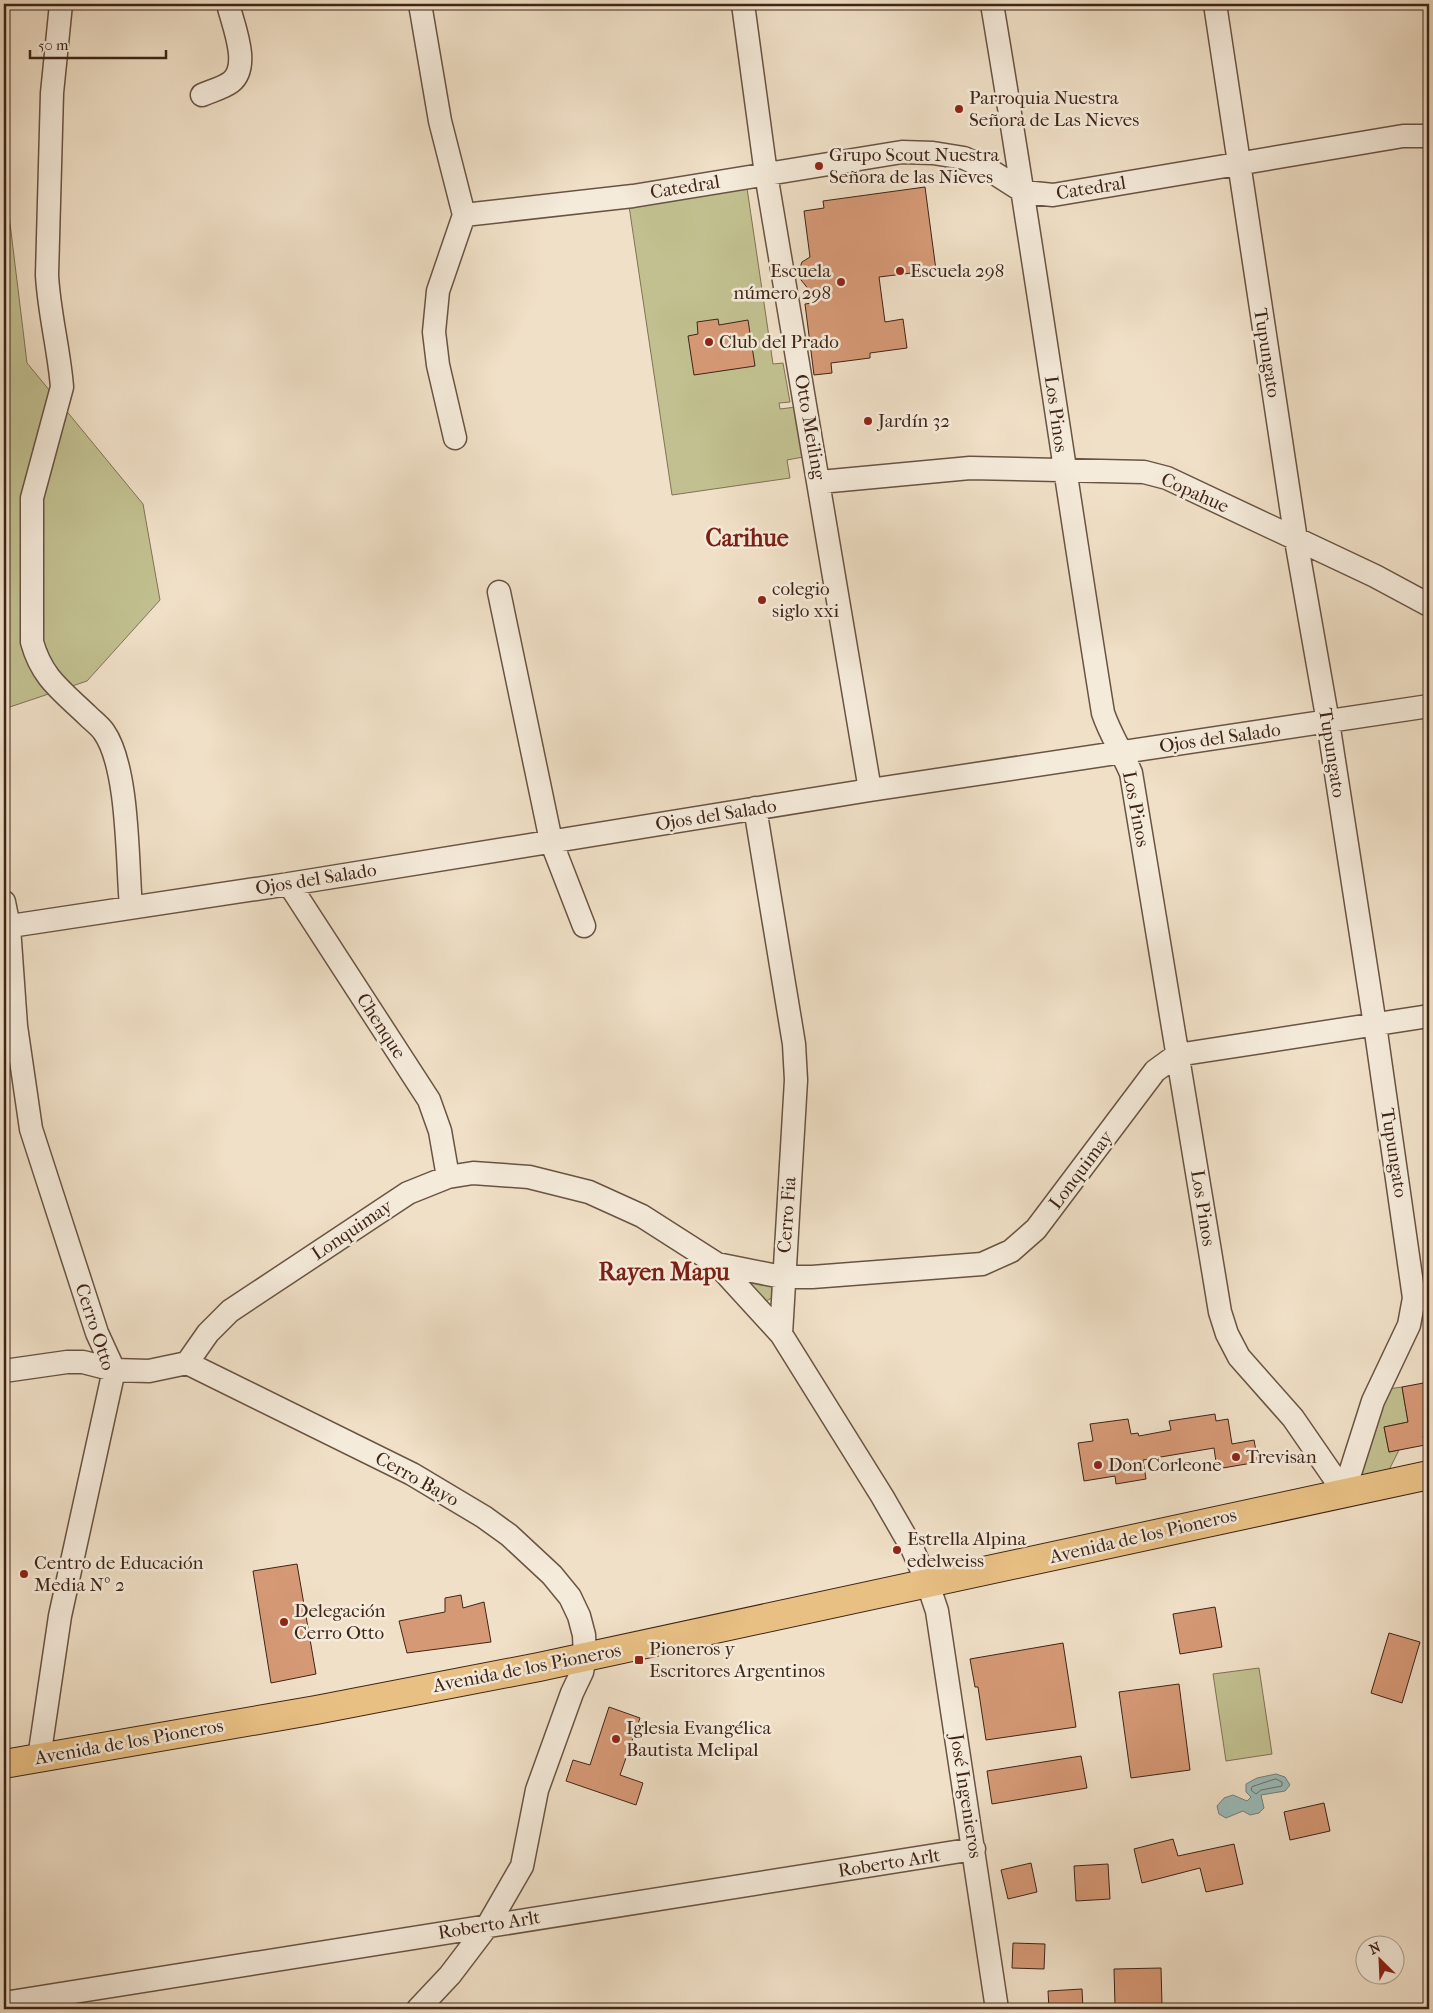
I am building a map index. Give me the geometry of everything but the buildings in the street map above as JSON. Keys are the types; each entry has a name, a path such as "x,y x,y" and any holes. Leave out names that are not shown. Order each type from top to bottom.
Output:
{"main road":[{"name":"Avenida de los Pioneros","path":"4,1764 316,1710 585,1657 1429,1475"}],"street":[{"path":"61,4 52,93 47,275 48,303 61,369 62,387 32,498 32,642 37,660 46,675 104,732 114,752 122,791 131,907"},
{"path":"202,95 230,83 238,74 242,62 228,4"},
{"path":"420,4 440,121 464,216 438,291 434,332 438,365 455,438"},
{"name":"Otto Meiling","path":"743,4 766,174 820,482 870,790"},
{"name":"Los Pinos","path":"992,4 1024,192 1064,469 1103,713 1110,734 1122,752 1131,773 1220,1312 1227,1334 1239,1357 1293,1418 1344,1492"},
{"name":"Tupungato","path":"1215,4 1237,162 1296,540 1328,722 1414,1298 1408,1325 1374,1402 1344,1492"},
{"name":"Catedral","path":"464,216 634,196 902,152 933,153 964,158 988,169 1024,192 1053,195 1237,162 1404,136 1429,136"},
{"name":"Copahue","path":"820,482 970,468 1144,472 1167,478 1375,576 1429,605"},
{"path":"498,592 551,841 584,926"},
{"name":"Ojos del Salado","path":"6,927 289,884 870,790 1429,706"},
{"name":"Cerro Fia","path":"755,808 794,1044 796,1080 782,1277 780,1334"},
{"name":"Chenque","path":"289,884 430,1100 440,1132 448,1178"},
{"name":"Cerro Otto","path":"4,902 16,1026 30,1128 97,1333 114,1370 60,1616 39,1758"},
{"name":"Lonquimay","path":"717,1264 782,1277 812,1278 982,1264 1011,1251 1036,1229 1156,1071 1178,1055 1429,1016"},
{"name":"Lonquimay","path":"187,1363 208,1333 230,1311 408,1192 448,1178 473,1173 529,1177 590,1192 642,1216 717,1264 780,1334"},
{"path":"780,1334 882,1496 912,1548 928,1584"},
{"path":"4,1371 67,1362 83,1362 114,1370 150,1371 187,1363"},
{"name":"Cerro Bayo","path":"187,1363 412,1474 484,1517 509,1535 552,1575 570,1597 579,1616 584,1635 585,1657"},
{"name":"José Ingenieros","path":"928,1584 937,1611 997,2009"},
{"path":"418,2009 450,1975 488,1925 522,1866 537,1790 572,1693 582,1672 585,1657"},
{"name":"Roberto Arlt","path":"4,2003 974,1849"}],"shaded area":[{"path":"4,174 27,363 143,504 160,600 87,681 4,709"},
{"name":"Club del Prado","path":"747,188 773,364 783,363 790,402 779,403 780,409 796,407 803,457 787,460 790,478 672,495 629,206"},
{"path":"765,1281 772,1287 772,1298 762,1303 751,1286 751,1282"},
{"path":"1402,1387 1408,1422 1384,1427 1389,1452 1399,1450 1387,1474 1362,1475 1360,1473 1388,1389"},
{"path":"1259,1668 1272,1754 1226,1761 1213,1674"}],"water":[{"path":"1276,1774 1285,1777 1290,1785 1285,1791 1261,1795 1264,1808 1259,1813 1250,1815 1243,1811 1226,1818 1219,1814 1217,1806 1224,1798 1233,1795 1247,1801 1251,1797 1246,1792 1246,1784 1257,1778"}],"place":[{"name":"Parroquia Nuestra Señora de Las Nieves","path":"959,109"},
{"name":"Grupo Scout Nuestra Señora de las Nieves","path":"819,166"},
{"name":"Escuela 298","path":"900,271"},
{"name":"Escuela número 298","path":"841,282"},
{"name":"Club del Prado","path":"709,342"},
{"name":"Jardín 32","path":"868,421"},
{"name":"colegio siglo xxi","path":"762,600"},
{"name":"Trevisan","path":"1236,1457"},
{"name":"Don Corleone","path":"1098,1465"},
{"name":"Estrella Alpina edelweiss","path":"897,1550"},
{"name":"Centro de Educación Media Nº 2","path":"24,1574"},
{"name":"Delegación Cerro Otto","path":"284,1622"},
{"name":"Pioneros y Escritores Argentinos","path":"639,1660"},
{"name":"Iglesia Evangélica Bautista Melipal","path":"616,1739"}],"district":[{"name":"Carihue","path":"747,538"},
{"name":"Rayen Mapu","path":"664,1272"}]}
